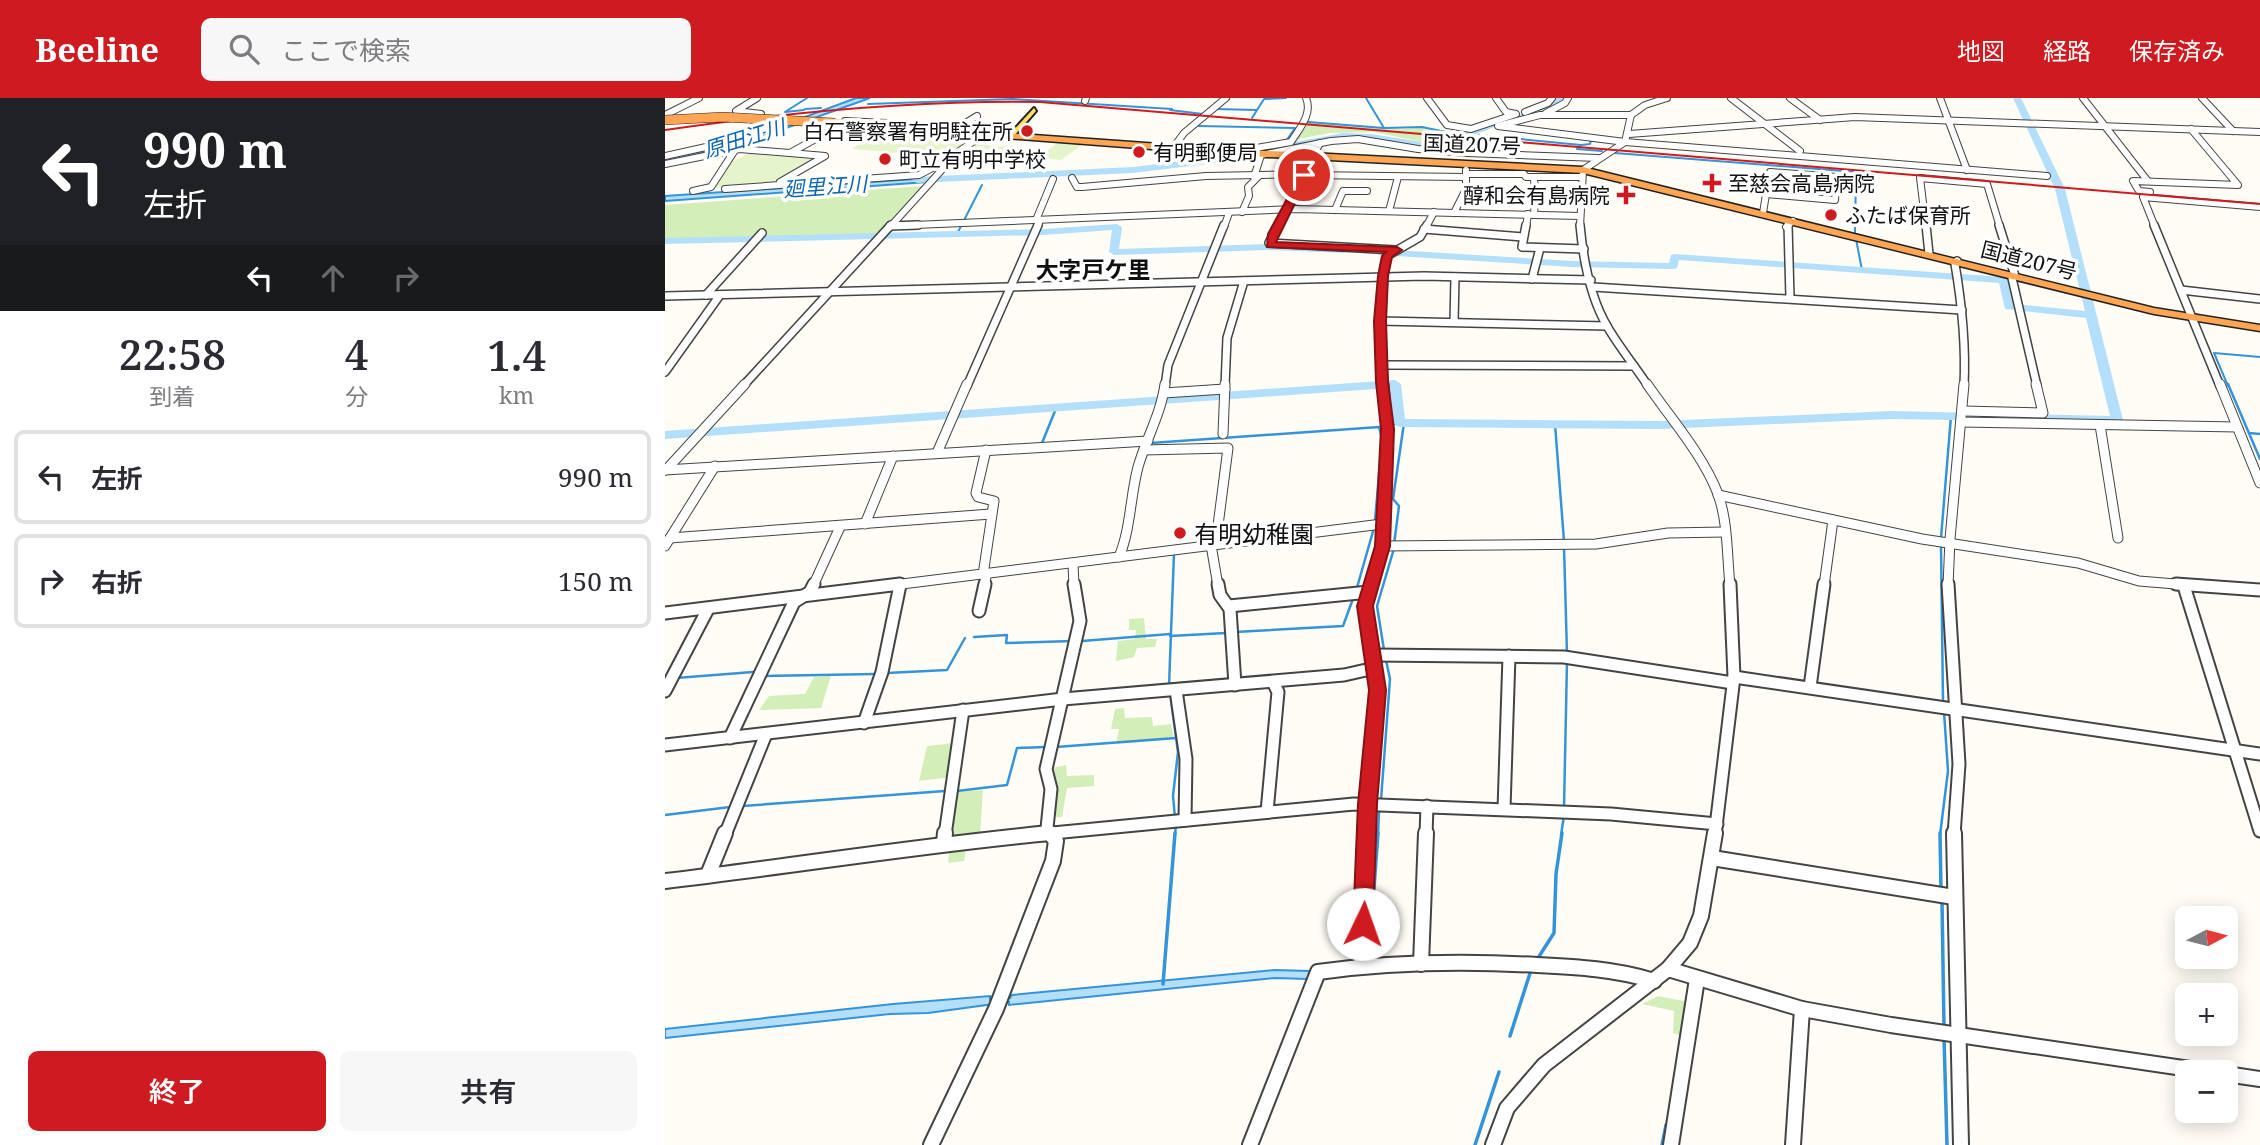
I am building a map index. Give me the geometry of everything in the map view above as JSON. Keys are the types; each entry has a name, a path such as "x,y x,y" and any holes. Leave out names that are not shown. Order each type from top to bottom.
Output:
{"highway":[{"name":"国道207号","path":"665,118 723,117 915,127 1230,152 1582,173 1763,213 2192,319 2260,328"}],"main road":[{"path":"1012,135 1034,110"}],"street":[{"path":"665,118 699,98"},
{"path":"665,118 703,119 710,114 759,115 762,113 736,111 757,98"},
{"path":"1173,148 1184,134 1226,98"},
{"path":"1230,152 1287,142 1305,118 1309,106 1306,98"},
{"path":"1427,98 1447,125 1471,129 1540,115 1631,115 1655,99 1667,98"},
{"path":"1496,98 1506,112 1516,114 1537,109 1552,98"},
{"path":"1540,115 1565,103 1567,98"},
{"path":"1731,98 1800,151"},
{"path":"1790,98 1820,120"},
{"path":"1940,98 1967,170"},
{"path":"2083,98 2147,180"},
{"path":"2202,98 2232,130"},
{"path":"1516,114 1499,126 1625,142 2047,176"},
{"path":"1445,150 1466,167 1524,173 1526,177 1582,173 1598,158 1625,142 1629,134 1631,115"},
{"path":"954,131 977,116"},
{"path":"1629,134 1855,117 2260,132"},
{"path":"795,118 906,124 915,127"},
{"path":"665,156 724,143 775,125 778,121 838,124"},
{"path":"790,153 838,124"},
{"path":"2190,129 2238,185 2133,181 2139,191 2260,204"},
{"path":"665,470 958,152 986,133"},
{"path":"1242,212 1249,196 1248,187 1256,176 1260,156 1265,154 1320,143 1358,139 1418,149 1445,150 1460,142"},
{"path":"1320,143 1273,234 1271,244 1394,252"},
{"path":"693,191 712,187 735,150"},
{"path":"665,164 735,150 825,156 776,185"},
{"path":"1073,178 1077,187 1081,187 1206,176 1398,177 1466,167 1598,158"},
{"path":"726,189 919,176 938,164 948,163"},
{"path":"1454,213 1463,198 1466,167"},
{"path":"1763,213 1766,194 1770,172 1837,177 1835,200 1766,194"},
{"path":"1493,1145 1507,1108 1544,1065 1654,981 1690,943 1701,916 1712,858 1731,722 1733,624 1725,532 1718,495 1705,469 1607,326 1599,310 1584,249 1580,216 1582,173"},
{"path":"1361,211 1371,176"},
{"path":"1389,211 1398,177"},
{"path":"1533,177 1536,189 1522,247 1584,249"},
{"path":"1929,254 1920,178 1987,184 2015,276 2011,278 2043,413 1964,411"},
{"path":"937,453 1035,232 1053,179"},
{"path":"1768,183 1836,188"},
{"path":"1335,210 1343,191 1367,191"},
{"path":"2260,204 2143,197 2260,483"},
{"path":"890,226 1287,209 1580,216"},
{"path":"1381,655 1365,618 1369,592 1391,546 1382,524 1388,429 1381,365 1383,276 1387,256 1417,240 1434,212"},
{"path":"1119,557 1127,537 1138,467 1163,396 1168,365 1229,213"},
{"path":"1790,298 1786,226 1793,221"},
{"path":"1424,229 1523,237"},
{"path":"706,295 759,237"},
{"path":"1532,279 1540,248"},
{"path":"1957,261 1955,264 1967,339 1964,411 1949,544 1954,707 1959,766 1954,897 1961,1145"},
{"path":"665,296 1383,276 1532,279 1962,310"},
{"path":"1454,322 1455,277"},
{"path":"1223,434 1227,338 1244,281"},
{"path":"2181,290 2260,299"},
{"path":"665,372 720,295"},
{"path":"1380,321 1607,326"},
{"path":"1381,365 1634,366"},
{"path":"1163,396 1225,392"},
{"path":"1961,422 2237,427"},
{"path":"2100,425 2118,538"},
{"path":"665,470 986,450 1146,445 1228,448 1216,541 1210,545"},
{"path":"979,611 986,577 983,575 994,501 978,498 976,493 986,450"},
{"path":"865,524 893,456"},
{"path":"667,542 715,466"},
{"path":"1718,495 1937,542 2078,564 2139,581 2260,590"},
{"path":"667,542 991,514"},
{"path":"1810,687 1833,520"},
{"path":"665,613 1382,524"},
{"path":"730,738 794,602 810,592 840,527"},
{"path":"1391,546 1596,544 1668,533 1725,532"},
{"path":"1210,545 1220,595 1229,606 1235,685"},
{"path":"931,1145 999,1001 1053,861 1056,841 1047,828 1051,789 1046,769 1080,621 1074,597 1073,564"},
{"path":"864,723 882,673 900,585"},
{"path":"2184,586 2260,831"},
{"path":"1229,606 1369,592"},
{"path":"665,691 708,609"},
{"path":"1381,655 1594,660 1954,707 2260,754"},
{"path":"1361,965 1377,804 1377,690 1374,668 1381,655"},
{"path":"1504,809 1509,656"},
{"path":"665,745 1063,699 1345,675 1374,668"},
{"path":"1267,812 1279,692 1273,682"},
{"path":"1176,690 1186,759 1185,820"},
{"path":"944,843 963,710"},
{"path":"708,875 766,734"},
{"path":"665,881 944,843 1377,804 1611,814 1717,824"},
{"path":"1421,964 1427,806"},
{"path":"1712,858 1954,897"},
{"path":"1250,1145 1318,972 1361,965 1493,962 1595,969 1639,975 1654,981"},
{"path":"1668,969 1802,1009 2175,1066"},
{"path":"1671,1145 1697,979"},
{"path":"1793,1145 1802,1009"},
{"path":"2238,1076 2260,1079"}],"green space":[{"path":"1306,121 1403,129 1421,127 1460,134 1432,144 1374,132 1330,133 1294,140"},
{"path":"887,130 974,135 944,157 852,149 859,144 853,143"},
{"path":"1060,141 1085,143 1061,160 963,151 974,144 1048,150"},
{"path":"753,151 816,156 818,159 772,183 714,188 729,163"},
{"path":"923,186 878,234 665,239 665,205"},
{"path":"1144,618 1146,639 1157,639 1155,647 1137,648 1134,657 1116,661 1118,641 1135,639 1136,630 1129,630 1129,619"},
{"path":"831,676 821,708 759,710 769,696 805,694 814,677"},
{"path":"1124,708 1125,718 1152,717 1153,726 1171,724 1174,739 1116,744 1119,729 1111,729 1115,709"},
{"path":"954,743 951,777 919,781 927,746"},
{"path":"1066,765 1067,776 1094,775 1094,786 1067,788 1062,817 1053,817 1057,790 1052,768"},
{"path":"983,790 980,837 968,838 964,861 948,863 955,792"},
{"path":"1658,996 1688,1002 1683,1036 1673,1033 1674,1011 1642,1004"}],"water":[{"path":"856,98 870,98 744,143 665,162 665,159 735,143"},
{"path":"930,178 927,182 665,201 665,196"},
{"path":"1274,970 1310,971 1307,979 1275,978 1009,1005 1009,1002 928,1013 890,1014 665,1038 665,1029 893,1004 990,996 990,1000 1010,998 1012,995"}],"waterway":[{"name":"原田江川","path":"804,110 785,112 807,98"},
{"path":"1252,118 1264,99 1286,98"},
{"path":"1366,98 1384,128"},
{"name":"廻里江川","path":"917,180 1133,170 1207,161 1343,136 1371,137 1436,147 1494,124 1541,112 1560,98"},
{"path":"665,435 1395,384 1399,423 1661,425 1892,415 2117,420 2060,189 2017,98"},
{"path":"868,104 1012,99 1172,109 1170,110 1203,114"},
{"path":"805,109 821,108"},
{"path":"1215,109 1257,110"},
{"path":"1308,122 1384,128"},
{"path":"1199,126 1295,128 1286,141 1291,145"},
{"path":"1384,128 1422,127 1456,134"},
{"path":"1479,135 1581,145"},
{"path":"1581,145 1590,144 1591,140"},
{"path":"1581,145 1577,149 1602,151"},
{"path":"1615,153 1856,172 1855,233"},
{"path":"957,234 982,185"},
{"path":"665,241 1043,232 1117,227 1114,252 1268,247 1343,250"},
{"path":"1856,239 1862,270"},
{"path":"1379,252 1573,264 1673,266 1675,257 2004,280 2009,307 2091,315"},
{"path":"2228,386 2214,353 2260,357"},
{"path":"2228,384 2260,459"},
{"path":"1042,443 1057,406"},
{"path":"1941,538 1951,416"},
{"path":"1393,424 1399,423"},
{"path":"1384,650 1377,606 1393,552 1399,506 1393,499 1404,423"},
{"path":"1555,424 1564,541"},
{"path":"1151,443 1379,427 1382,439 1375,521"},
{"path":"2249,433 2260,434"},
{"path":"1356,591 1374,528"},
{"path":"1941,545 1943,702"},
{"path":"1564,547 1567,654"},
{"path":"1171,636 1174,553"},
{"path":"1235,632 1343,626 1354,596"},
{"path":"1171,636 1226,633"},
{"path":"1082,641 1170,634"},
{"path":"974,637 1007,635 1006,643 1072,641"},
{"path":"1169,686 1171,636"},
{"path":"887,673 947,670 965,638"},
{"path":"1381,800 1390,679 1386,660"},
{"path":"1564,808 1567,661"},
{"path":"676,678 753,672"},
{"path":"763,676 875,674"},
{"path":"1170,693 1178,752 1173,796 1175,818"},
{"path":"1940,835 1948,771 1944,712"},
{"path":"1056,747 1176,738"},
{"path":"957,791 1007,785 1017,748 1046,747"},
{"path":"743,806 945,791"},
{"path":"665,815 730,807"},
{"path":"1378,835 1379,810"},
{"path":"1561,835 1564,816"},
{"path":"1175,835 1176,824"},
{"path":"1163,984 1175,833"},
{"path":"1369,956 1378,833"},
{"path":"1538,958 1554,933 1556,874 1562,833"},
{"path":"1940,835 1941,891"},
{"path":"1942,901 1944,1027"},
{"path":"1510,1036 1531,970"},
{"path":"1944,1037 1947,1145"},
{"path":"1475,1145 1499,1072"},
{"path":"1662,1145 1666,1125"}],"railway":[{"path":"665,130 852,108 1040,102 2260,204"}],"place":[{"name":"白石警察署有明駐在所","path":"1027,131"},
{"name":"有明郵便局","path":"1139,152"},
{"name":"町立有明中学校","path":"885,159"},
{"name":"至慈会高島病院","path":"1712,183"},
{"name":"醇和会有島病院","path":"1626,195"},
{"name":"ふたば保育所","path":"1831,215"},
{"name":"有明幼稚園","path":"1180,533"}],"district":[{"name":"大字戸ケ里","path":"1093,269"}],"route":[{"path":"1304,175 1269,243 1397,250 1387,256 1380,321 1382,382 1388,429 1383,546 1365,606 1377,690 1368,804 1363,924"}]}
